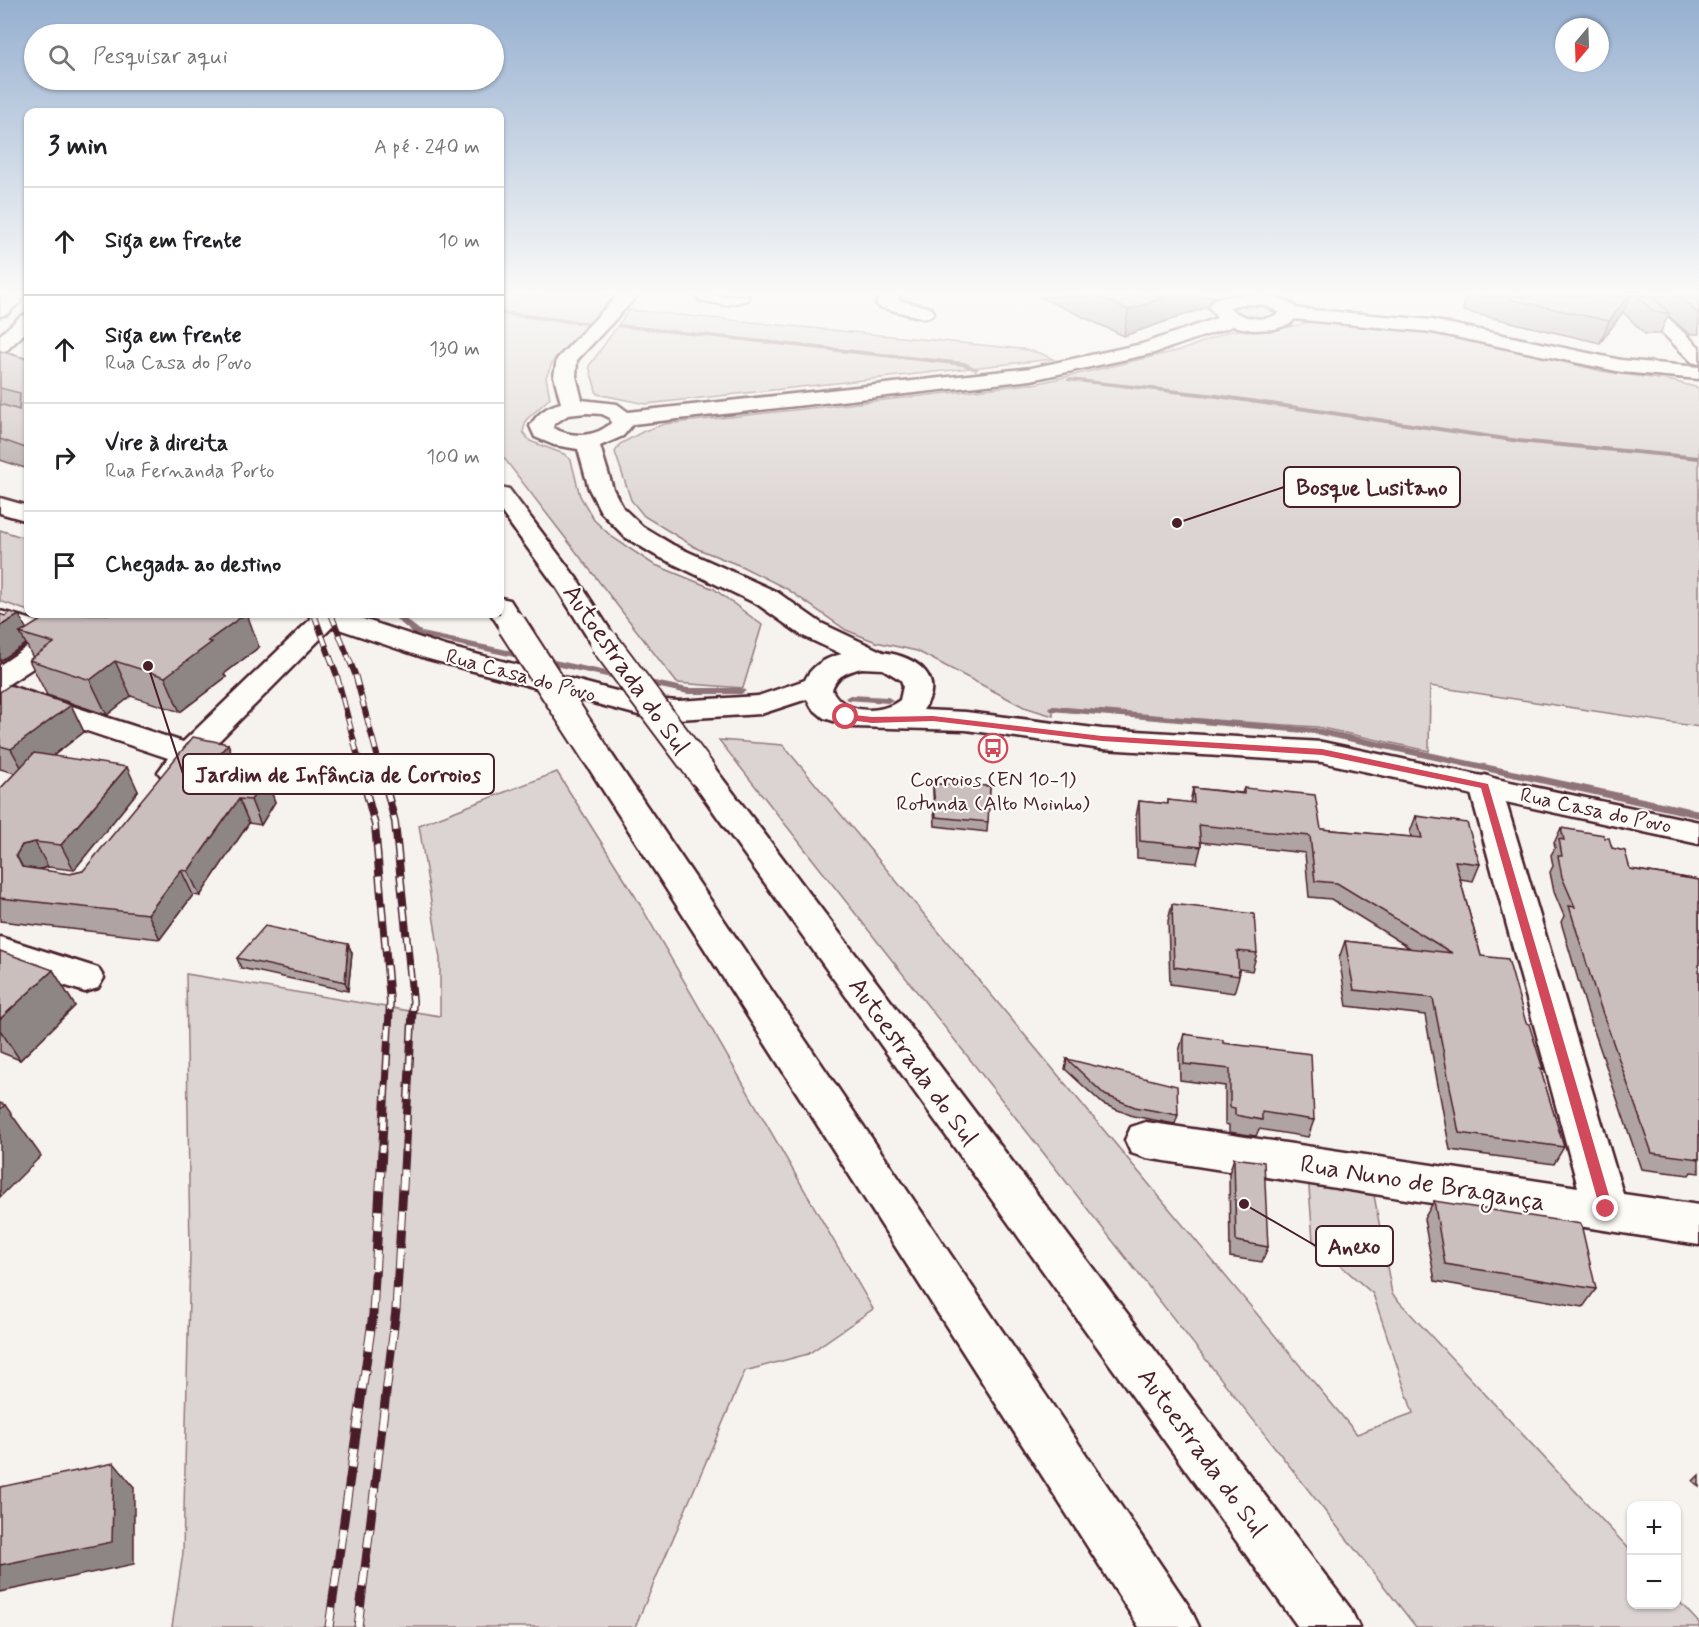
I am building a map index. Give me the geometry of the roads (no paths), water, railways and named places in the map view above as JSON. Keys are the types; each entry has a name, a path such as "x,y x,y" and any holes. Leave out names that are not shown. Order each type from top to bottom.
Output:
{"main road":[{"path":"565,372 573,407"},
{"path":"622,419 622,424 610,435 587,441 561,441 543,432 541,426 550,415 573,407 593,406 610,409 622,419 1041,372"},
{"path":"587,441 601,489 609,505 613,512 634,532 664,550 767,598 811,629 875,659 892,662 906,669 916,678 919,688 918,697 900,714 872,720 846,717 823,704 818,695 818,650 811,629"},
{"name":"Autoestrada do Sul","path":"504,499 568,585 604,642 1331,1627"},
{"path":"0,504 24,513"},
{"path":"506,616 1171,1627"},
{"path":"159,790 188,754 323,618"},
{"name":"Rua Casa do Povo","path":"335,618 435,652 642,707 678,710 761,705 846,717"},
{"path":"0,619 45,632 52,638 46,647 0,678"},
{"path":"819,681 831,668 844,662 875,659"},
{"name":"Rua Casa do Povo","path":"916,678 959,704 1029,730"},
{"name":"Rua Casa do Povo","path":"761,705 819,681"},
{"path":"0,692 188,754"},
{"name":"Rua Casa do Povo","path":"885,718 966,721 1102,739 1322,752 1699,833"},
{"path":"1485,786 1606,1209"},
{"path":"0,951 85,978"},
{"name":"Rua Nuno de Bragança","path":"1146,1140 1699,1225"}],"waterway":[{"path":"1069,380 1217,396 1519,441 1699,458"},
{"path":"399,618 419,634 625,678"},
{"path":"640,681 688,691 741,691"},
{"path":"850,698 888,700"},
{"path":"1054,709 1316,731 1699,814"}],"railway":[{"path":"315,618 337,676 366,788"},
{"path":"333,618 355,674 386,788"},
{"path":"365,787 375,825 390,1002 382,1152"},
{"path":"386,787 395,822 413,1001 405,1152"},
{"path":"329,1627 373,1314 382,1151"},
{"path":"358,1627 396,1310 405,1151"}],"place":[{"name":"Bosque Lusitano","path":"1177,523"},
{"name":"Jardim de Infância de Corroios","path":"148,666"},
{"name":"Corroios (EN 10-1) Rotunda (Alto Moinho)","path":"993,748"},
{"name":"Anexo","path":"1244,1204"}]}
